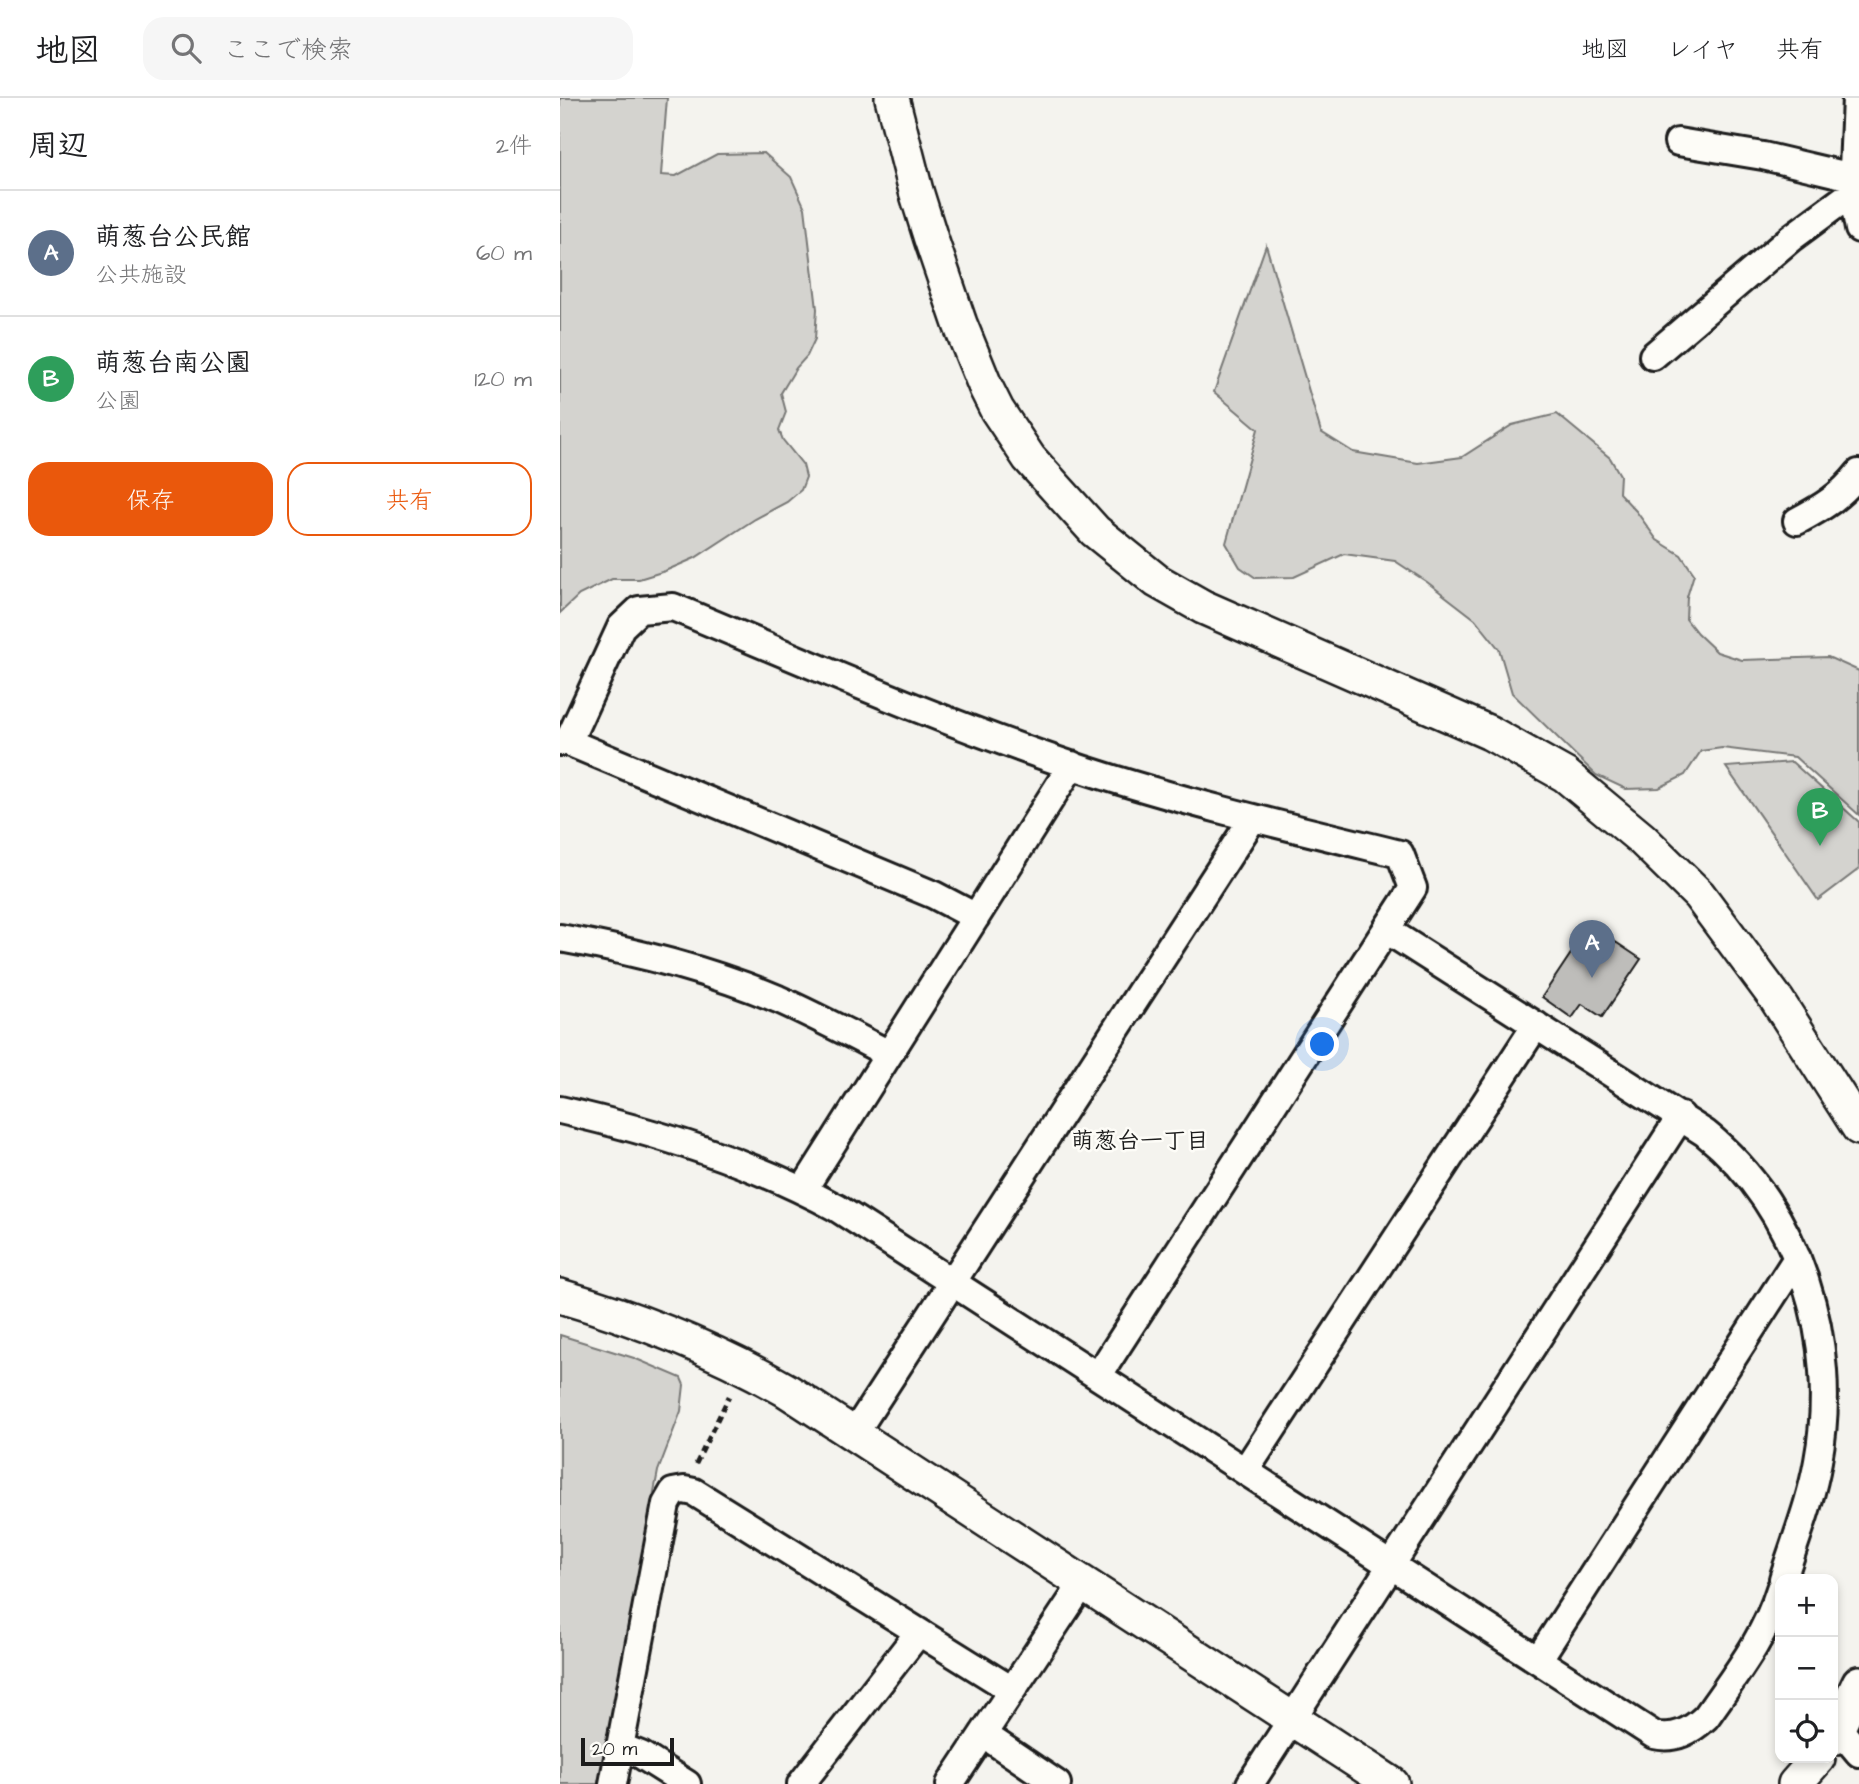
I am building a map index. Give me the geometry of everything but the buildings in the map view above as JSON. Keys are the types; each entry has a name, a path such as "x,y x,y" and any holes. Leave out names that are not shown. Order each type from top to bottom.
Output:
{"street":[{"path":"892,98 923,215 960,324 986,387 997,410 1029,458 1095,531 1157,581 1203,607 1490,733 1565,775 1642,839 1699,895 1771,992 1859,1128"},
{"path":"1856,98 1852,185 1859,229"},
{"path":"1678,142 1777,159 1852,185"},
{"path":"1653,356 1852,185"},
{"path":"1797,521 1828,505 1848,488 1859,473"},
{"path":"976,917 934,895 564,742 621,627 639,610 673,607 895,699 1072,765 1253,818 1400,854 1413,888 1388,931 1098,1376"},
{"path":"803,1190 1072,765"},
{"path":"853,1434 1253,818"},
{"path":"1388,931 1705,1133 1738,1162 1777,1218 1797,1258 1815,1319 1823,1363 1822,1419 1815,1476 1785,1574"},
{"path":"560,938 630,953 718,978 775,998 889,1054"},
{"path":"1245,1471 1536,1025"},
{"path":"560,1110 676,1140 803,1190 837,1208 1654,1735 1673,1737 1696,1726 1706,1717 1760,1640 1775,1606"},
{"path":"1250,1784 1681,1116"},
{"path":"1538,1660 1797,1258"},
{"path":"560,1296 677,1336 745,1367 853,1434 1392,1784"},
{"path":"613,1784 666,1503 673,1492 694,1492 1012,1690"},
{"path":"950,1784 1083,1583"},
{"path":"802,1784 919,1632"},
{"path":"1844,1740 1859,1683"},
{"path":"983,1734 1058,1784"},
{"path":"621,1747 641,1755 687,1784"},
{"path":"1795,1784 1814,1763"}],"path":[{"path":"684,1490 745,1367"}],"shaded area":[{"path":"560,98 667,98 661,175 676,176 717,154 764,153 791,177 805,208 817,309 815,339 807,356 796,368 781,393 786,412 779,430 783,440 803,465 806,477 801,490 787,502 755,519 695,558 639,579 612,579 579,595 560,613"},
{"path":"1266,245 1321,432 1353,452 1418,463 1462,457 1512,425 1557,414 1610,458 1620,475 1619,493 1657,540 1681,555 1694,574 1687,597 1686,619 1717,652 1742,660 1828,657 1859,671 1859,815 1795,757 1722,748 1701,751 1685,775 1659,788 1626,789 1596,775 1512,693 1499,649 1475,619 1395,561 1344,554 1294,577 1256,578 1240,567 1226,543 1258,429 1214,392"},
{"path":"1792,762 1859,822 1859,869 1818,900 1726,767"},
{"path":"560,1335 634,1358 681,1378 684,1385 681,1411 658,1471 599,1784 560,1784"}],"place":[{"name":"萌葱台南公園","path":"1820,846"},
{"name":"萌葱台公民館","path":"1592,978"}],"district":[{"name":"萌葱台一丁目","path":"1140,1140"}]}
